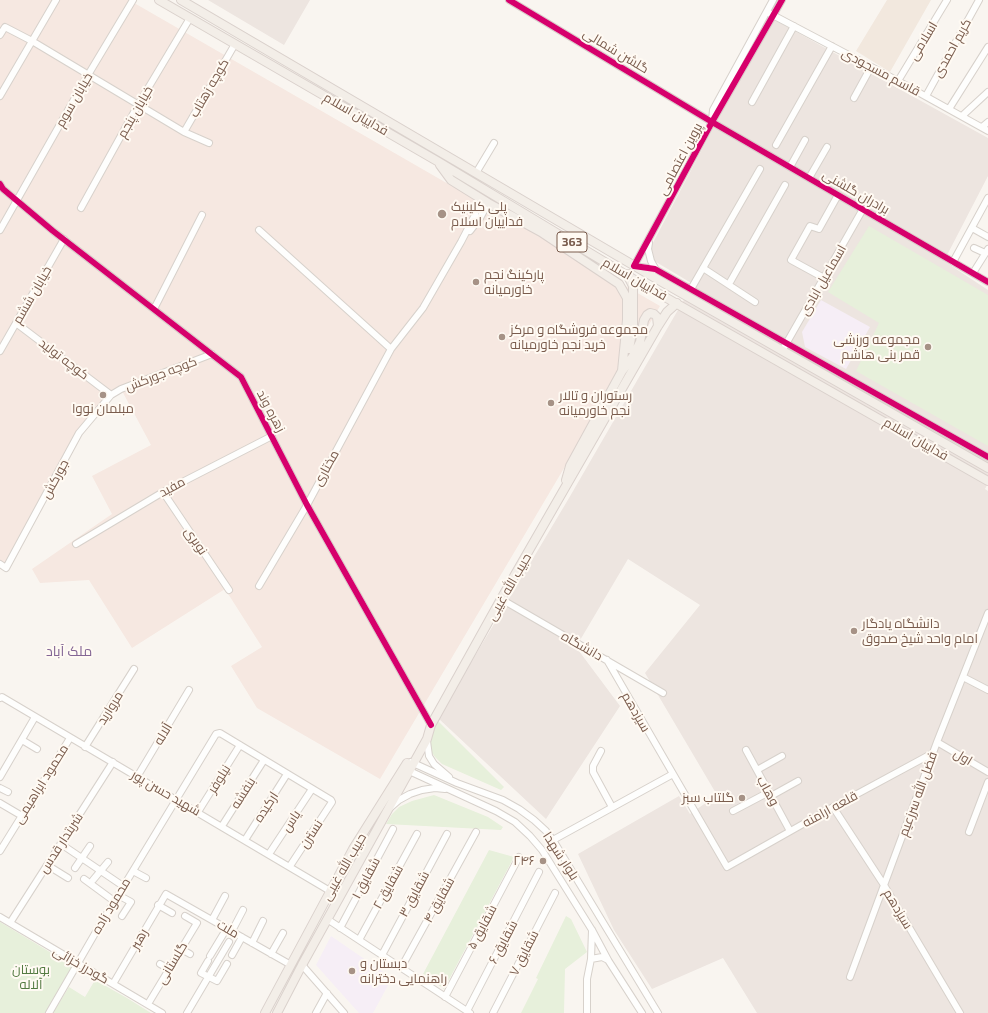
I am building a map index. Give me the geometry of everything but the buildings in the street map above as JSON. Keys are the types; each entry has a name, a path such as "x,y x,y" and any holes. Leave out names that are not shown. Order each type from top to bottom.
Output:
{"main road":[{"name":"فداییان اسلام","path":"159,0 437,161 628,276 988,481"},
{"name":"فداییان اسلام","path":"181,0 634,266 988,468"},
{"path":"437,161 451,180 488,204 541,232 619,284 627,298 627,320 622,371"},
{"path":"628,276 634,266"},
{"name":"حبیب الله غیبی","path":"564,490 570,466 622,371 633,327 633,286 628,276"},
{"name":"حبیب الله غیبی","path":"277,1013 387,811 423,736 431,725 658,326 667,312 677,303"},
{"path":"622,371 633,356 640,342 644,320 647,315 650,313 654,314 657,317 658,326"},
{"name":"حبیب الله غیبی","path":"266,1013 353,849 427,739 431,725"},
{"path":"353,849 363,854"}],"street":[{"path":"0,96 56,0"},
{"name":"خیابان سوم","path":"0,230 88,75 133,0"},
{"name":"گلشن شمالی","path":"511,0 712,122"},
{"name":"پروین اعتصامی","path":"712,122 713,110 773,0"},
{"name":"پروین اعتصامی","path":"634,266 712,122 782,0"},
{"name":"اسلامی","path":"898,81 947,0"},
{"name":"کریم احمدی","path":"926,96 979,0"},
{"name":"قاسم مسجودی","path":"767,12 926,96 988,131"},
{"name":"خیابان پنجم","path":"81,208 138,105 190,18"},
{"path":"752,102 794,26"},
{"path":"0,35 5,27 32,41 184,132 209,143"},
{"name":"کوچه زهتاب","path":"184,132 235,44"},
{"path":"776,146 832,46"},
{"path":"949,109 988,47"},
{"path":"854,98 871,67"},
{"path":"962,116 988,92"},
{"name":"برادران گلشنی","path":"712,122 988,282"},
{"path":"982,127 988,122"},
{"path":"790,167 805,140"},
{"path":"476,173 494,143"},
{"path":"809,178 827,147"},
{"path":"691,289 760,169"},
{"name":"زهره وند","path":"0,184 3,189 64,239 241,377 307,505 431,725"},
{"path":"729,284 785,185"},
{"path":"824,278 791,260 810,226 819,228 838,195"},
{"name":"مختاری","path":"259,586 307,505 391,350 423,308 461,242 475,215 479,198"},
{"path":"953,262 988,198"},
{"name":"مختاری","path":"461,242 480,218 488,204"},
{"name":"اسماعیل ابادی","path":"782,351 863,209"},
{"path":"154,309 202,215"},
{"path":"972,228 988,237"},
{"path":"258,230 391,350"},
{"path":"650,238 648,250 655,269 662,282"},
{"name":"خیابان ششم","path":"0,351 64,239"},
{"path":"973,274 987,251 974,248"},
{"path":"634,266 655,269 988,457"},
{"path":"703,268 756,302"},
{"name":"کوچه تولید","path":"16,323 111,395"},
{"name":"کوچه جورکش","path":"111,395 121,389 212,354"},
{"name":"جورکش","path":"0,564 6,568 80,433 111,395"},
{"name":"مفید","path":"76,544 163,492 272,436"},
{"name":"نوبری","path":"163,492 229,590"},
{"name":"دانشگاه","path":"502,599 663,693"},
{"name":"فضل الله سرزعیم","path":"850,977 937,742 988,612"},
{"name":"سیزدهم","path":"607,660 727,867"},
{"name":"مروارید","path":"86,746 134,669"},
{"path":"963,676 988,690"},
{"name":"آلاله","path":"137,777 189,690"},
{"name":"شهید حسن پور","path":"0,698 2,697 86,746 330,891"},
{"path":"0,778 36,718"},
{"name":"محمود زاده","path":"49,1013 77,962 218,733 240,745"},
{"name":"محمود ابراهیمی","path":"0,851 70,738"},
{"path":"427,739 427,749 434,764 457,783"},
{"path":"22,740 37,749"},
{"name":"اول","path":"937,742 988,772"},
{"path":"240,745 312,789"},
{"name":"نیلوفر","path":"198,812 240,745"},
{"name":"وهاب","path":"746,750 790,831"},
{"path":"601,751 593,766 593,772 612,808"},
{"name":"قلعه ارامنه","path":"727,867 933,753"},
{"path":"757,770 782,756"},
{"name":"بنفشه","path":"222,826 264,760"},
{"name":"شربتدار قدس","path":"10,923 113,762"},
{"name":"بلوار شهدا","path":"409,766 502,800 519,809 546,831 553,840 658,1013"},
{"name":"بلوار شهدا","path":"409,766 449,789 516,822 530,836 542,850 592,930 608,960 642,1013"},
{"name":"ارکیده","path":"245,840 287,774"},
{"path":"553,840 673,774"},
{"path":"733,811 798,782"},
{"path":"969,832 988,782"},
{"path":"0,788 8,792"},
{"path":"387,811 399,800 410,794 435,788 449,789"},
{"name":"نسترن","path":"290,866 332,801 312,789"},
{"name":"یاس","path":"269,854 312,789"},
{"path":"0,803 22,816"},
{"name":"سیزدهم","path":"833,807 884,885 960,1013"},
{"name":"شقایق ۱","path":"340,928 393,829"},
{"name":"شقایق ۴","path":"401,968 476,832"},
{"name":"شقایق ۲","path":"359,940 417,834"},
{"name":"شقایق ۳","path":"382,955 447,834"},
{"path":"61,844 123,886"},
{"path":"75,868 90,846"},
{"name":"شقایق ۵","path":"445,997 519,856"},
{"path":"94,880 108,862"},
{"path":"47,865 68,878"},
{"path":"133,871 146,878"},
{"name":"شقایق ۶","path":"468,1012 539,872"},
{"path":"84,879 114,901"},
{"name":"شقایق ۷","path":"493,1013 555,893"},
{"name":"ملت","path":"166,894 291,965"},
{"name":"رهبر","path":"113,984 158,905 166,894"},
{"path":"118,895 131,902 122,916"},
{"path":"212,920 225,896"},
{"path":"158,905 172,914"},
{"path":"228,964 217,982 201,973 209,958 243,910"},
{"name":"گلستانی","path":"148,1004 197,922 185,916"},
{"name":"گودرز خزائی","path":"0,917 162,1013"},
{"path":"327,919 468,1012"},
{"path":"252,943 263,921"},
{"path":"587,1013 587,979 591,959 592,930 603,924"},
{"path":"272,954 283,933"},
{"path":"232,955 242,937"},
{"path":"187,1013 229,942"},
{"path":"181,949 190,954"},
{"path":"591,959 602,957 608,960"},
{"path":"160,964 169,969"},
{"path":"302,965 344,1013"},
{"path":"316,1013 327,993"}],"shaded area":[{"path":"0,0 129,0 660,306 380,779 257,708 231,666 262,647 225,589 132,648 89,580 40,583 32,569 112,514 92,476 151,445 121,389 111,395 79,433 6,568 0,564"},
{"path":"208,0 310,0 284,45"},
{"path":"887,0 931,0 890,72 856,51"},
{"path":"771,18 988,138 988,176 944,261 988,290 988,483 985,489 988,491 988,1013 757,1013 723,958 652,989 614,930 578,854 679,796 690,814 717,795 645,673 700,605 628,559 576,647 620,706 546,819 438,718 569,498 693,284 646,256"},
{"path":"821,300 870,327 846,369 805,347 802,332"},
{"name":"دبستان و راهنمایی دخترانه","path":"331,936 392,978 373,1013 359,1013 316,965"}],"green space":[{"name":"مجموعه ورزشی قمر بنی هاشم","path":"869,226 988,295 988,446 856,371 879,323 828,292"},
{"path":"437,720 504,787 501,790 442,764 435,757 430,750 429,739"},
{"path":"434,795 488,817 503,827 501,830 386,824 392,814 399,807 412,801"},
{"path":"489,850 514,857 444,989 423,974"},
{"path":"566,916 571,919 587,952 565,969 564,1013 521,1013 538,979 536,978"},
{"name":"بوستان آلاله","path":"0,922 73,966 45,1013 0,1013"},
{"path":"95,980 151,1013 53,1013 69,987 85,997"}],"cycle path":[{"path":"509,0 712,122 988,282"},
{"path":"782,0 712,122 634,266 655,269 988,457"},
{"path":"0,184 3,189 53,231 241,377 307,505 431,725"}],"place":[{"name":"پلی کلینیک فداییان اسلام","path":"442,214"},
{"name":"پارکینگ نجم خاورمیانه","path":"476,282"},
{"name":"مجموعه فروشگاه و مرکز خرید نجم خاورمیانه","path":"502,337"},
{"name":"مجموعه ورزشی قمر بنی هاشم","path":"928,347"},
{"name":"مبلمان نووا","path":"103,395"},
{"name":"رستوران و تالار نجم خاورمیانه","path":"551,403"},
{"name":"دانشگاه یادگار امام واحد شیخ صدوق","path":"854,631"},
{"name":"گلتاب سبز","path":"742,798"},
{"name":"۲۴۶","path":"543,861"},
{"name":"دبستان و راهنمایی دخترانه","path":"352,971"}],"district":[{"name":"ملک آباد","path":"69,651"}]}
